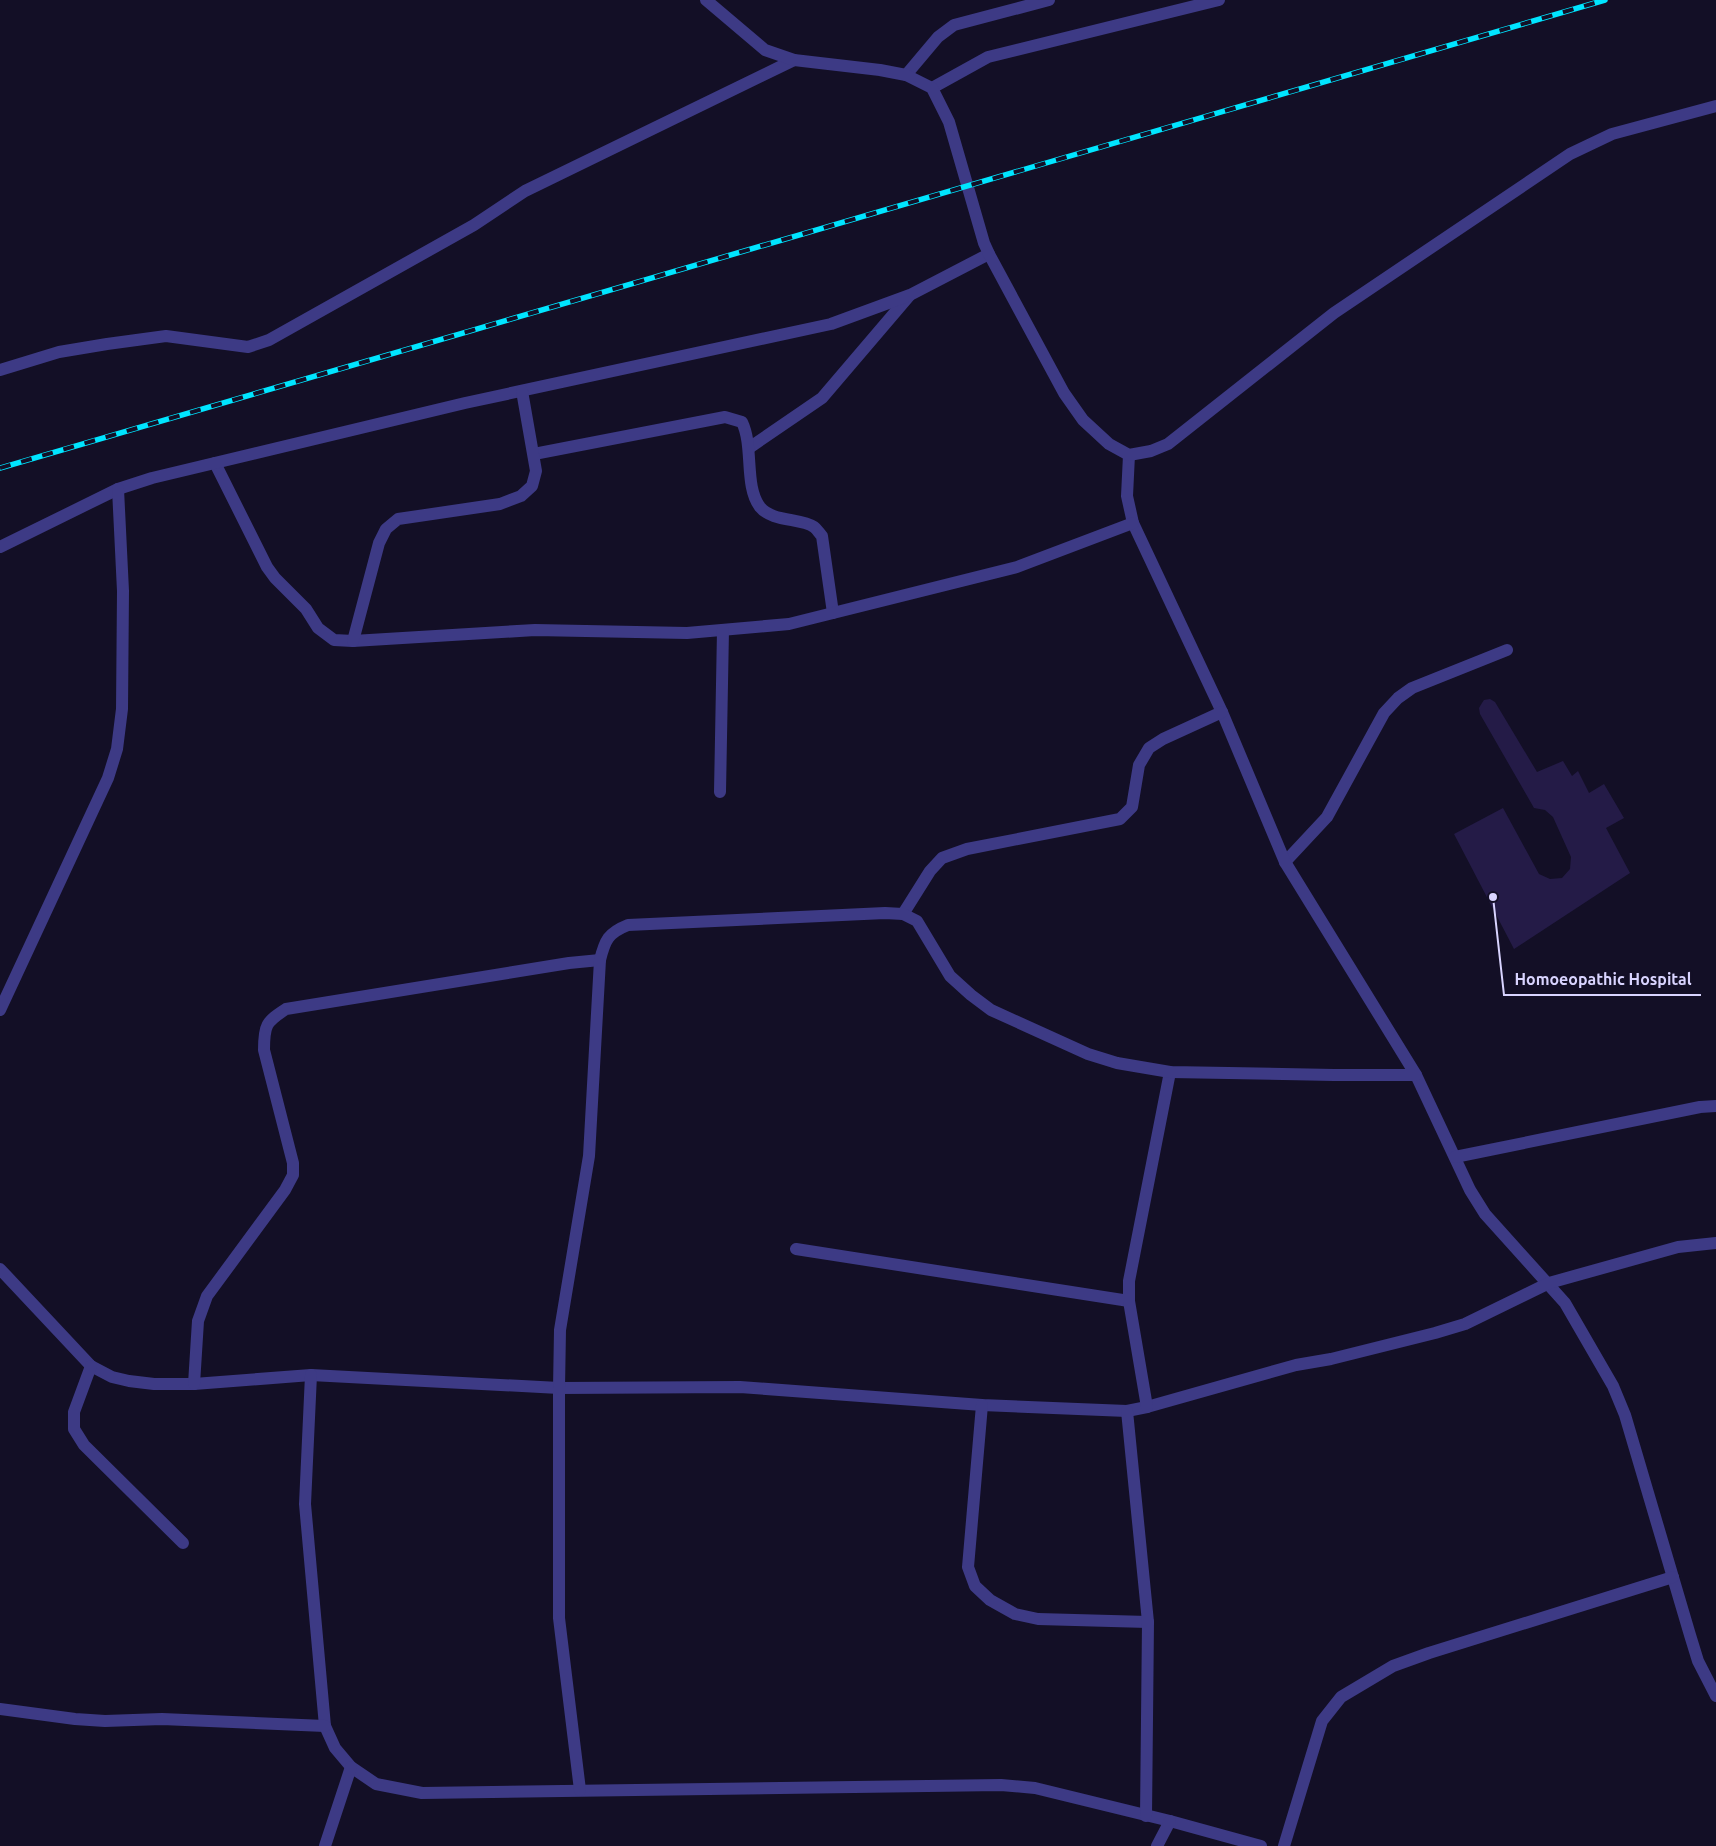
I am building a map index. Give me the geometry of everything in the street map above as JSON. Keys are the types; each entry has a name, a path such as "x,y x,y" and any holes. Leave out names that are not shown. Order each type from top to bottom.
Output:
{"street":[{"path":"706,0 765,50 794,60 880,70 906,75 932,88 949,122 987,249 1064,393 1083,420 1109,444 1129,455 1168,444 1334,312 1570,154 1612,134 1716,106"},
{"path":"906,75 938,37 954,26 1049,0"},
{"path":"932,88 988,57 1219,0"},
{"path":"0,370 59,352 166,336 248,347 269,340 474,224 525,191 794,60"},
{"path":"0,547 118,489 152,478 465,402 831,324 910,295 987,249"},
{"path":"749,448 822,398 910,295"},
{"path":"353,641 379,543 386,529 398,519 500,504 521,496 532,486 536,471 522,391"},
{"path":"534,454 725,417 742,422 747,433 752,490 761,508 775,516 814,527 822,536 833,613"},
{"path":"1129,455 1127,496 1133,523 1222,712 1285,862 1416,1075 1470,1190 1486,1214 1565,1302 1613,1386 1625,1415 1698,1661 1716,1696"},
{"path":"215,463 267,567 275,578 306,609 318,628 334,640 353,641 535,630 687,634 789,624 1017,567 1133,523"},
{"path":"0,1010 108,778 117,749 122,709 124,615 118,489"},
{"path":"720,792 723,630"},
{"path":"1285,862 1328,817 1384,713 1398,698 1412,688 1507,650"},
{"path":"903,914 930,871 942,858 967,849 1120,819 1132,807 1139,765 1149,748 1222,712"},
{"path":"580,1790 559,1618 560,1330 589,1156 600,960 605,942 616,930 628,925 885,913 903,914 917,921 950,976 970,995 991,1010 1088,1054 1117,1063 1170,1072 1416,1075"},
{"path":"194,1384 198,1321 207,1296 285,1190 293,1175 293,1163 264,1050 264,1032 271,1019 286,1009 559,964 600,960"},
{"path":"1147,1408 1129,1301 1129,1281 1170,1072"},
{"path":"1455,1157 1700,1107 1716,1106"},
{"path":"0,1269 90,1366 112,1377 129,1382 194,1384 311,1375 559,1388 740,1387 982,1405 1126,1411 1147,1408 1296,1365 1331,1359 1435,1333 1465,1324 1549,1283 1678,1247 1716,1243"},
{"path":"796,1249 1129,1301"},
{"path":"90,1366 74,1412 74,1428 84,1445 183,1543"},
{"path":"311,1375 305,1504 325,1726 335,1748 351,1767 376,1784 422,1793 1000,1785 1035,1788 1170,1821 1261,1846"},
{"path":"982,1405 968,1567 975,1586 990,1600 1015,1614 1038,1620 1148,1622"},
{"path":"1126,1411 1148,1622 1146,1816"},
{"path":"1284,1846 1322,1721 1342,1697 1393,1666 1672,1577"},
{"path":"0,1709 74,1719 105,1721 162,1719 325,1726"},
{"path":"325,1846 351,1767"},
{"path":"1157,1846 1170,1821"}],"building":[{"path":"1490,699 1495,702 1537,772 1563,761 1572,776 1578,771 1589,793 1604,784 1624,818 1606,828 1630,873 1514,949 1454,834 1503,808 1539,874 1550,879 1562,878 1570,869 1571,857 1553,817 1545,810 1534,808 1480,714 1479,708 1484,700"}],"railway":[{"path":"0,468 1605,0"}],"place":[{"name":"Homoeopathic Hospital","path":"1493,897"}]}
